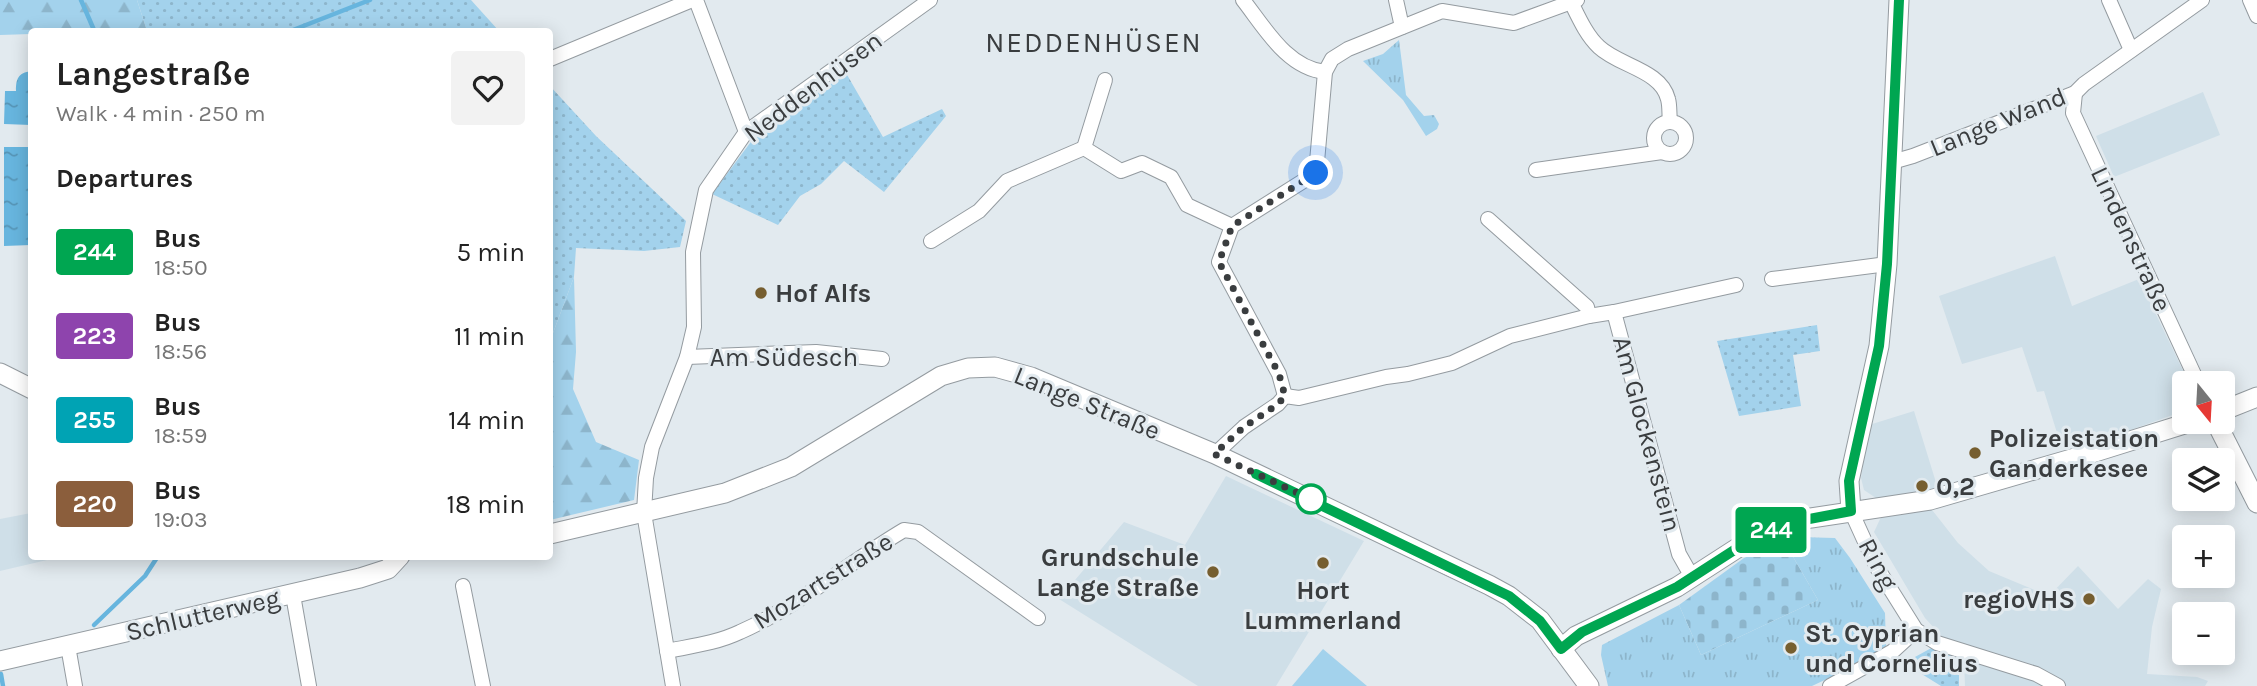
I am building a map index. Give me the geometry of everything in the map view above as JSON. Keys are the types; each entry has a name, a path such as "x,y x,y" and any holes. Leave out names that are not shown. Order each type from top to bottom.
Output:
{"street":[{"path":"553,58 694,0 746,132"},
{"name":"Neddenhüsen","path":"674,686 644,513 646,478 652,447 687,357 694,327 693,252 706,190 746,132 930,0"},
{"path":"1243,0 1279,46 1311,70 1325,72"},
{"path":"1396,0 1402,27"},
{"path":"1899,0 1887,264 1879,346 1849,481 1851,511 1930,500 2172,428"},
{"path":"2109,0 2132,50"},
{"name":"Lange Wand","path":"1892,162 2075,93 2202,0"},
{"path":"2250,0 2257,16"},
{"path":"1214,454 1285,396 1279,374 1219,262 1232,226 1316,173 1325,72 1332,59 1348,49 1443,11 1514,23 1573,1 1585,29 1599,47 1654,79 1665,91 1670,122"},
{"path":"931,242 979,212 1007,181 1084,148 1105,80"},
{"name":"Lindenstraße","path":"2075,93 2073,113 2192,371"},
{"path":"1536,170 1662,152 1673,154 1678,152 1687,139 1680,125 1670,122 1660,125 1655,134 1656,144 1662,152"},
{"path":"1084,148 1121,171 1142,163 1171,177 1188,205 1232,226"},
{"name":"Am Glockenstein","path":"1488,219 1587,307 1589,316"},
{"path":"1772,279 1887,264"},
{"path":"1614,312 1736,285"},
{"name":"Am Glockenstein","path":"1285,396 1299,398 1386,377 1419,372 1451,363 1510,336 1614,312 1679,554 1692,578"},
{"name":"Am Südesch","path":"687,357 816,352 882,359"},
{"name":"Lange Straße","path":"553,533 725,493 792,467 941,376 968,368 995,367 1031,377 1214,454 1489,585 1509,596 1540,621 1561,649"},
{"path":"0,373 28,386"},
{"path":"2235,406 2257,397"},
{"path":"2222,434 2257,503"},
{"name":"Ring","path":"1561,649 1576,636 1692,578 1756,536 1783,524 1851,511 1876,566 1916,630"},
{"name":"Mozartstraße","path":"667,651 739,633 803,597 904,530 918,532 944,548 1038,618"},
{"name":"Schlutterweg","path":"0,661 293,595 381,572 396,560"},
{"path":"463,586 483,686"},
{"path":"293,595 309,686"},
{"path":"1830,686 1893,651 1916,630 1937,643 2036,674 2058,686"},
{"path":"68,646 75,686"},
{"path":"1561,649 1589,686"}],"shaded area":[{"path":"2203,92 2220,135 2114,177 2096,136"},
{"path":"2055,256 2072,306 2139,279 2183,371 2172,371 2172,415 2116,435 2062,449 2044,391 2037,392 2022,347 1962,364 1939,296"},
{"path":"1914,411 1938,489 1929,506 1958,543 1989,571 2049,596 2078,566 2118,609 2148,579 2161,589 2152,627 2147,674 2197,677 2208,681 2205,686 1965,686 1964,661 1925,618 1874,532 1882,515 1879,500 1864,490 1861,478 1869,425"},
{"name":"Grundschule Lange Straße","path":"1226,476 1364,541 1276,686 1198,686 1059,599 1124,522 1185,545"},
{"path":"28,514 28,560 47,560 0,571 0,519"}],"green space":[{"path":"0,0 137,0 146,28 28,28 28,34 0,35"},
{"path":"137,0 471,0 496,28 146,28"},
{"path":"1399,40 1406,95 1424,116 1434,115 1439,124 1437,129 1426,136 1403,100 1363,61 1383,54"},
{"path":"846,73 883,137 942,109 946,116 884,192 844,161 821,184 800,196 778,225 712,194 753,139"},
{"path":"553,89 596,136 686,221 680,247 644,251 576,248 574,277 553,333"},
{"path":"574,277 576,352 573,389 596,442 639,460 634,500 553,519 553,333"},
{"path":"1817,325 1820,351 1793,355 1801,406 1739,416 1717,341"},
{"path":"1798,537 1835,538 1885,613 1886,646 1848,669 1812,686 1608,686 1601,655 1602,645 1679,605 1701,655 1818,600 1784,541"},
{"path":"1784,541 1818,600 1701,655 1679,605 1744,558"},
{"path":"1935,646 1951,651 1959,659 1959,686 1941,686 1904,663"},
{"path":"1323,649 1367,686 1292,686"}],"water":[{"path":"28,72 28,125 4,124 5,91 16,91 19,77"},
{"path":"4,147 28,147 28,245 4,246"}],"waterway":[{"path":"81,0 93,28"},
{"path":"298,28 370,0"},
{"path":"94,625 145,576 155,560"},
{"path":"1,674 3,686"}],"bus line":[{"name":"244","path":"1256,474 1509,596 1540,621 1561,649 1582,632 1677,587 1756,536 1783,524 1851,511 1849,481 1879,346 1887,264 1899,0"}],"place":[{"name":"Hof Alfs","path":"761,293"},
{"name":"Polizeistation Ganderkesee","path":"1975,453"},
{"name":"0,2","path":"1922,486"},
{"name":"Hort Lummerland","path":"1323,563"},
{"name":"Grundschule Lange Straße","path":"1213,572"},
{"name":"regioVHS","path":"2089,599"},
{"name":"St. Cyprian und Cornelius","path":"1791,648"}],"district":[{"name":"NEDDENHÜSEN","path":"1094,42"}],"route":[{"path":"1311,499 1315,501 1214,454 1285,396 1279,374 1219,262 1232,226 1316,173"}]}
